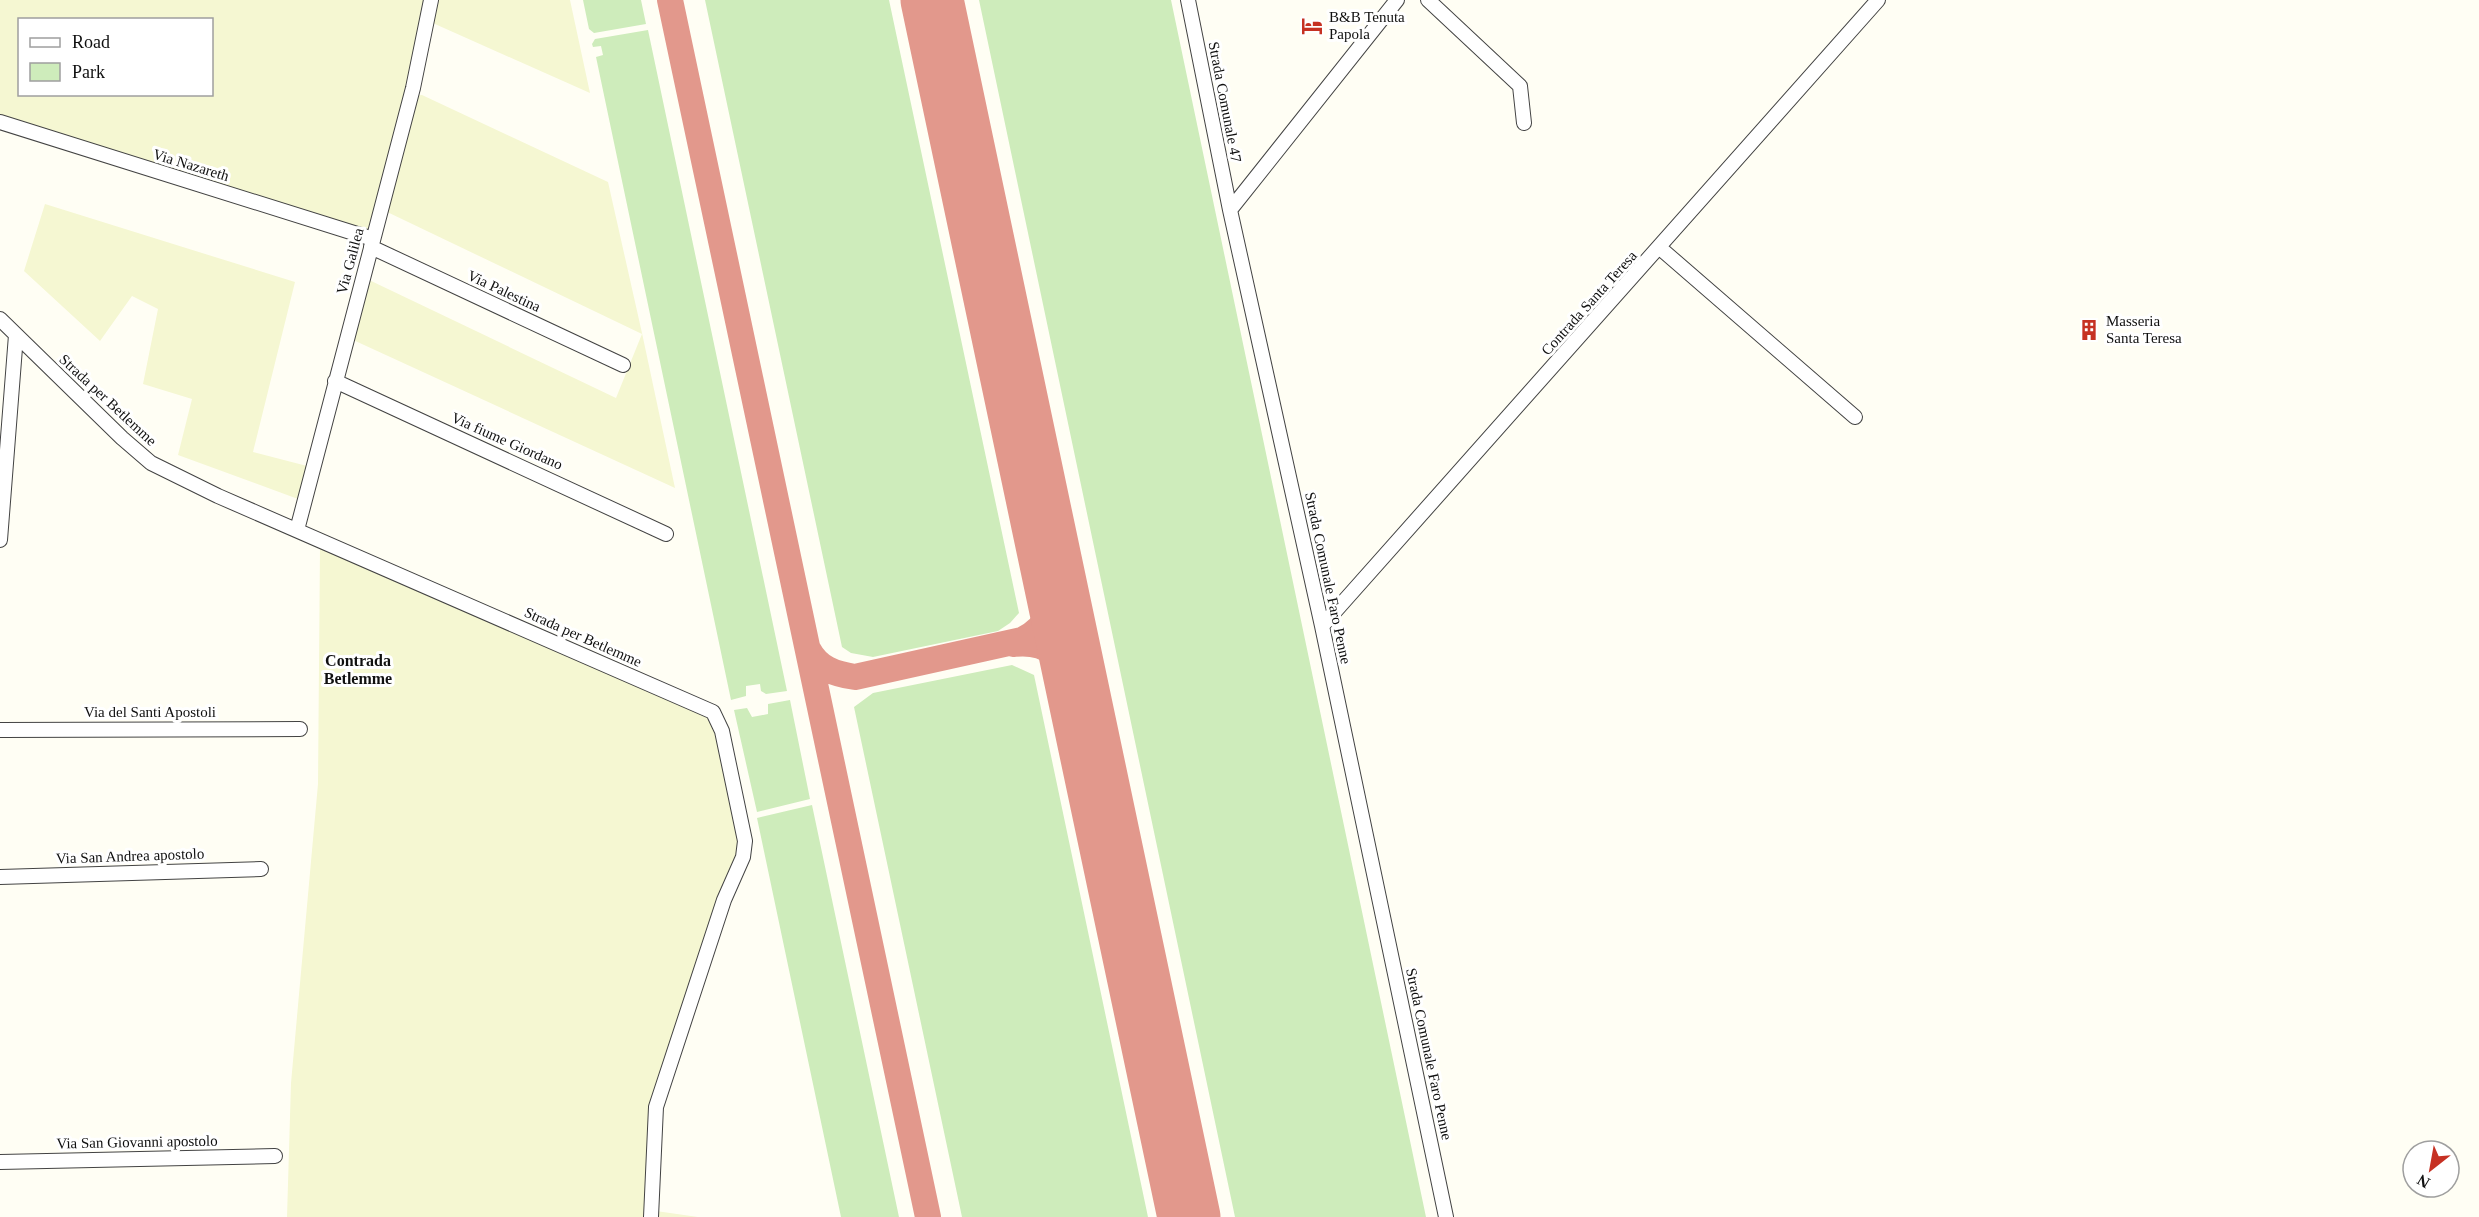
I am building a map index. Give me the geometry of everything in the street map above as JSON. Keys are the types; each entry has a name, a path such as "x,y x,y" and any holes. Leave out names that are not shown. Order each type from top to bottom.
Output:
{"street":[{"name":"Via Galilea","path":"297,530 413,88 431,0"},
{"name":"Strada Comunale 47","path":"1188,0 1230,210"},
{"path":"1230,210 1397,0"},
{"path":"1428,0 1520,86 1524,123"},
{"name":"Contrada Santa Teresa","path":"1322,626 1878,0"},
{"name":"Via Nazareth","path":"0,122 372,243"},
{"name":"Strada Comunale Faro Penne","path":"1230,210 1322,626 1446,1217"},
{"name":"Via Palestina","path":"372,243 623,365"},
{"path":"1660,248 1855,417"},
{"name":"Strada per Betlemme","path":"0,319 151,463 297,530 713,712 722,731 745,841 744,850 720,910 656,1107 651,1217"},
{"path":"0,540 16,335"},
{"name":"Via fiume Giordano","path":"335,381 666,534"},
{"name":"Via del Santi Apostoli","path":"0,730 300,729"},
{"name":"Via San Andrea apostolo","path":"0,877 261,869"},
{"name":"Via San Giovanni apostolo","path":"0,1162 275,1156"}],"green space":[{"path":"0,0 570,0 590,93 426,20 370,228 364,231 0,118"},
{"path":"583,0 641,0 646,24 594,33 589,29"},
{"path":"705,0 889,0 1019,613 998,631 873,657 851,653 842,647"},
{"path":"979,0 1171,0 1426,1217 1235,1217"},
{"path":"648,30 787,691 766,694 761,691 760,684 746,686 746,696 731,700 596,57 603,55 601,46 593,47 592,44 595,39"},
{"path":"422,95 608,182 642,333 675,488 351,339 367,279 616,398 642,334 383,210 414,96"},
{"path":"45,204 295,282 253,452 307,466 298,499 178,455 192,399 143,384 158,309 132,296 100,341 24,271"},
{"path":"320,548 713,718 742,845 651,1111 649,1210 698,1217 287,1217 291,1083 318,784"},
{"path":"1012,665 1034,675 1148,1217 962,1217 854,707 873,693"},
{"path":"790,700 810,799 757,812 734,710 747,708 752,717 768,714 768,704"},
{"path":"812,805 899,1217 841,1217 757,818"}],"taxiway":[{"path":"670,0 928,1217"},
{"path":"808,649 812,656 827,669 855,677 1022,640 1033,634 1046,619 1051,602 1052,570"},
{"path":"1013,644 1028,643 1049,650 1057,656 1080,697"}],"runway":[{"path":"932,0 1189,1217"}],"place":[{"name":"B&B Tenuta Papola","path":"1312,26"},
{"name":"Masseria Santa Teresa","path":"2089,330"}],"district":[{"name":"Contrada Betlemme","path":"358,669"}]}
